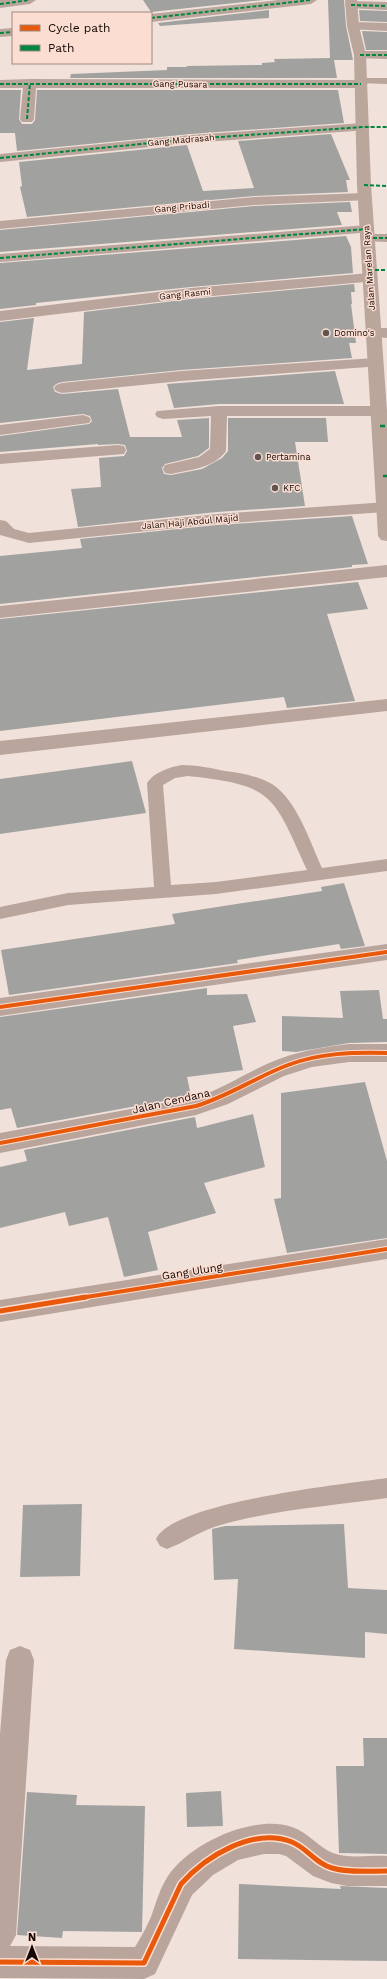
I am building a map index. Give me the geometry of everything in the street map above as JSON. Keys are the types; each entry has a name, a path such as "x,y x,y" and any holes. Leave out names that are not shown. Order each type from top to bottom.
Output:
{"main road":[{"name":"Jalan Marelan Raya","path":"351,3 353,26 360,55 364,197 369,274 380,333 375,363 382,421 387,536"}],"street":[{"path":"0,4 30,0"},
{"path":"152,18 310,0"},
{"path":"351,3 387,6"},
{"path":"353,26 387,27"},
{"path":"0,33 12,32"},
{"path":"360,55 387,55"},
{"path":"27,119 30,83"},
{"name":"Gang Pusara","path":"0,84 360,83"},
{"name":"Gang Madrasah","path":"0,158 183,140 363,127"},
{"name":"Gang Pribadi","path":"0,225 254,201 364,197"},
{"path":"0,258 367,234 387,238"},
{"name":"Gang Rasmi","path":"0,316 191,293 369,274 387,270"},
{"path":"62,388 181,376 375,363"},
{"path":"171,469 206,461 218,451 219,411"},
{"path":"163,414 219,411 382,421"},
{"path":"0,430 83,420"},
{"path":"0,459 118,450"},
{"name":"Jalan Haji Abdul Majid","path":"0,525 8,534 28,538 217,519 385,507"},
{"path":"0,612 387,571"},
{"path":"0,748 387,705"},
{"path":"0,1007 387,952"},
{"name":"Jalan Cendana","path":"0,1143 214,1102 287,1066 304,1061 345,1053 387,1053"},
{"name":"Gang Ulung","path":"0,1311 387,1249"},
{"path":"0,1935 20,1660"},
{"path":"0,1962 144,1963 161,1930 180,1885 192,1871 228,1848 261,1838 276,1837 292,1842 323,1865 337,1869 387,1871"}],"lane":[{"path":"360,83 387,81"},
{"path":"163,892 155,783 168,773 187,770 254,782 274,793 286,811 316,875"},
{"path":"0,914 68,899 216,888 387,865"},
{"path":"167,1539 192,1525 216,1517 266,1506 387,1488"}],"building":[{"path":"143,0 264,0 151,12"},
{"path":"328,0 344,0 346,26 353,60 334,60 337,78 70,78 71,74 167,70 167,67 187,67 186,66 262,65 262,63 275,62 274,59 330,58"},
{"path":"269,10 269,18 160,26 158,23"},
{"path":"359,10 387,11 387,22 360,21"},
{"path":"362,31 387,32 387,50 366,50"},
{"path":"0,90 21,90 19,119 22,124 32,124 35,120 37,90 338,90 344,123 191,134 17,151 15,133 0,133"},
{"path":"331,134 350,180 346,180 348,192 254,196 27,217 20,187 22,186 19,162 187,145 203,191 254,188 238,141"},
{"path":"350,202 352,212 337,212 342,225 0,252 0,230 254,206"},
{"path":"346,236 351,247 353,273 191,287 36,303 36,305 0,309 0,263"},
{"path":"354,284 355,292 351,292 351,304 356,343 349,343 352,358 181,370 62,382 53,387 55,392 62,394 118,389 130,437 182,437 177,420 209,418 209,448 198,456 165,464 162,468 164,474 171,475 202,469 222,458 228,451 228,418 326,418 328,442 295,442 305,506 217,512 78,527 71,489 101,487 99,458 124,456 127,451 125,445 98,444 0,452 0,436 89,424 92,421 90,416 83,414 0,423 0,322 34,318 27,370 82,364 84,312 191,299"},
{"path":"335,371 344,404 219,404 174,408 167,384"},
{"path":"352,516 368,564 352,565 352,567 0,604 0,556 82,548 80,539 217,525"},
{"path":"358,582 368,609 327,614 355,701 287,708 284,697 0,731 0,619"},
{"path":"132,761 146,813 0,834 0,779"},
{"path":"344,883 365,946 341,949 339,944 237,960 238,963 9,995 1,950 175,924 172,914 322,891 321,887"},
{"path":"207,988 207,995 247,994 256,1022 233,1026 243,1070 187,1077 191,1096 17,1128 11,1108 0,1110 0,1017"},
{"path":"379,990 383,1019 387,1019 387,1042 349,1043 296,1052 282,1051 282,1016 343,1018 340,991"},
{"path":"365,1082 387,1161 387,1238 287,1253 274,1199 281,1198 281,1093"},
{"path":"253,1114 265,1167 204,1183 216,1213 148,1232 158,1270 124,1277 108,1217 69,1226 65,1212 0,1228 0,1167 27,1161 24,1150 195,1117 197,1128"},
{"path":"82,1504 80,1576 20,1577 23,1505"},
{"path":"344,1524 348,1588 387,1590 387,1634 365,1632 365,1658 234,1649 238,1579 214,1580 212,1529 225,1526"},
{"path":"363,1738 387,1738 387,1854 339,1853 336,1766 364,1766"},
{"path":"221,1791 223,1826 187,1827 186,1793"},
{"path":"27,1792 77,1795 76,1805 145,1806 142,1932 63,1931 62,1938 17,1935"},
{"path":"239,1884 341,1889 340,1886 387,1888 387,1961 238,1959"}],"marked path":[{"path":"0,4 30,0"},
{"path":"152,18 311,0"},
{"path":"351,5 387,6"},
{"path":"0,33 12,32"},
{"path":"360,55 387,55"},
{"path":"27,119 30,83"},
{"path":"0,84 361,84"},
{"path":"0,158 191,139 363,127 387,127"},
{"path":"364,185 387,186"},
{"path":"0,258 367,229"},
{"path":"367,238 387,238"},
{"path":"369,270 387,270"},
{"path":"380,426 387,426"}],"cycle path":[{"path":"0,1007 387,952"},
{"path":"0,1143 196,1106 220,1098 288,1065 312,1058 362,1052 387,1053"},
{"path":"0,1311 387,1249"},
{"path":"0,1962 144,1963 164,1923 173,1897 178,1888 190,1874 202,1864 232,1847 264,1838 279,1838 292,1842 324,1865 331,1868 347,1871 387,1871"}],"place":[{"name":"Domino's","path":"326,333"},
{"name":"Pertamina","path":"258,457"},
{"name":"KFC","path":"275,488"}]}
